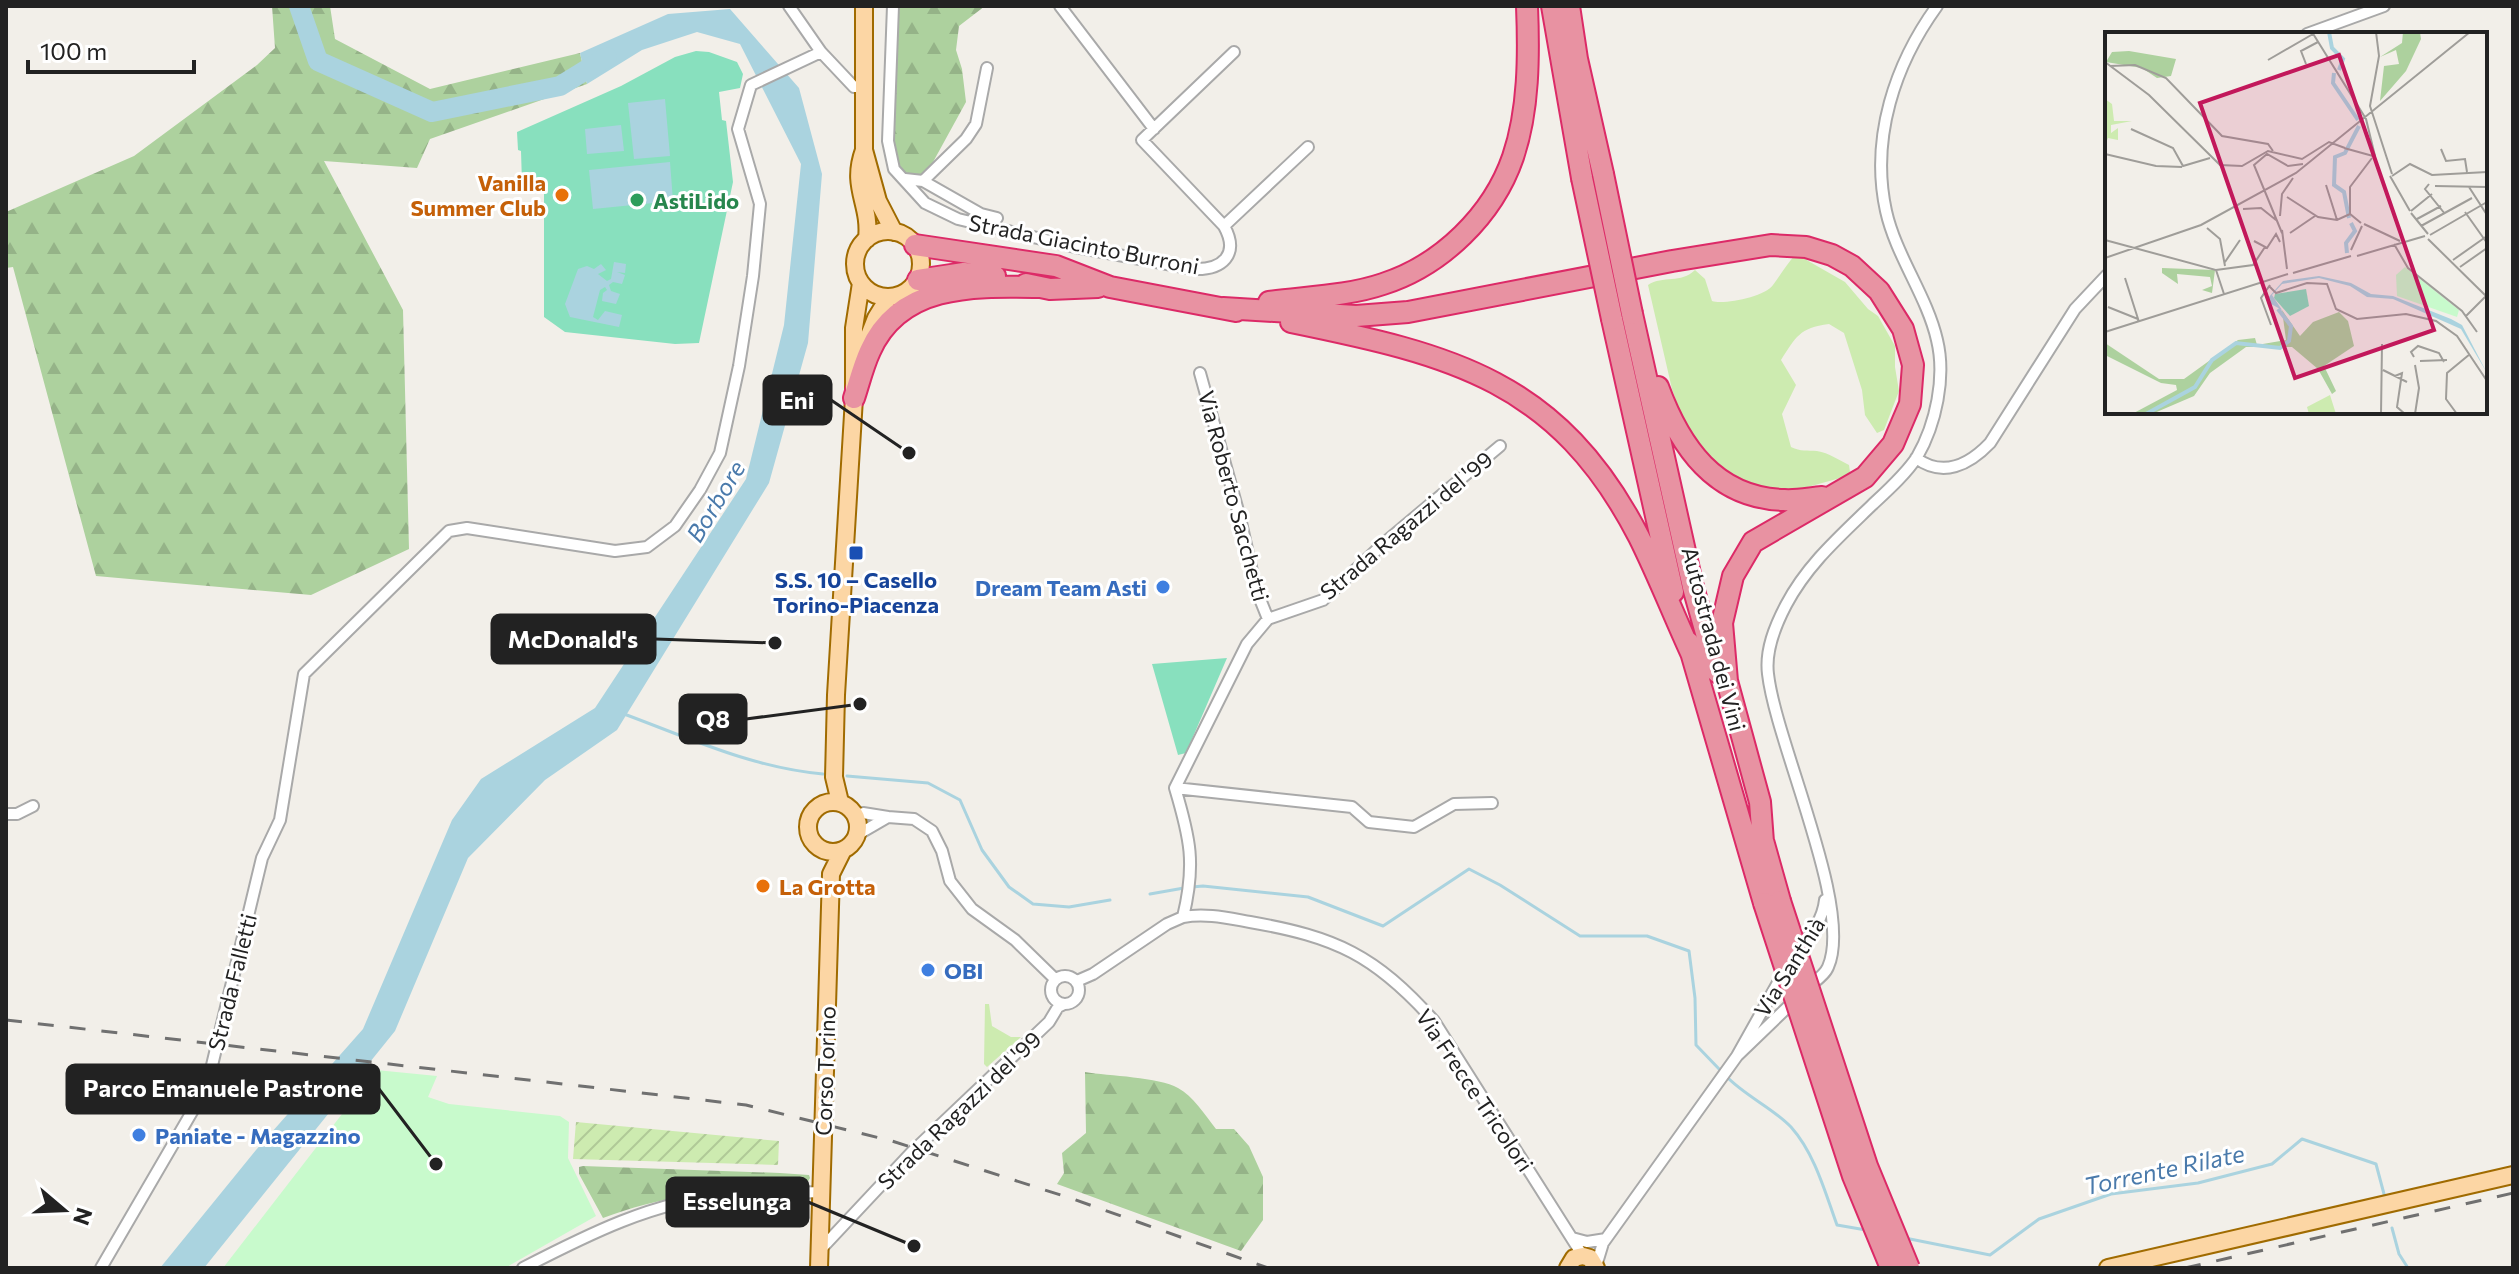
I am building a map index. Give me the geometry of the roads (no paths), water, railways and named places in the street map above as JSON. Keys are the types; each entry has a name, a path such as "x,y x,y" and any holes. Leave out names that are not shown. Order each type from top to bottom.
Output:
{"highway":[{"path":"1223,308 1367,289 1388,283 1430,262 1454,244 1486,206 1509,167 1516,148 1526,91 1527,6"},
{"name":"Autostrada dei Vini","path":"1552,6 1582,178 1763,842 1772,902 1867,1166 1909,1268"},
{"name":"Autostrada dei Vini","path":"1569,6 1577,59 1603,174 1622,317 1672,589 1772,902 1853,1176 1891,1268"},
{"path":"915,245 1056,266 1110,287"},
{"path":"1223,308 1356,316 1408,312 1738,249 1790,245 1832,255 1852,266 1879,291 1903,329 1913,365 1910,404 1893,444 1865,477 1753,542 1733,576 1722,623 1727,681 1760,802 1763,842"},
{"path":"918,280 964,273 991,275 1038,287"},
{"path":"854,398 870,350 887,324 903,308 928,295 986,286 1110,287 1414,350 1492,381 1544,413 1573,439 1625,512 1640,539 1692,655"},
{"path":"1622,317 1682,441 1709,474 1748,495 1784,500 1834,496"}],"main road":[{"name":"Corso Torino","path":"864,6 864,150 878,201 894,232"},
{"name":"Corso Torino","path":"840,802 834,777 838,664 854,398 854,328 861,283 855,265 867,239 867,215 858,173 864,150"},
{"path":"861,283 878,296 906,293 918,280 921,262 915,245 904,235 884,232 867,239"},
{"name":"Corso Torino","path":"854,398 865,347 876,318 889,297"},
{"name":"Corso Torino","path":"819,1268 831,874 822,849 814,843 808,828 812,813 823,804 834,777"},
{"path":"823,804 840,802 856,816 857,835"},
{"name":"Corso Torino","path":"831,874 843,850 857,835"},
{"path":"822,849 832,852 843,850"},
{"path":"2108,1268 2513,1175"}],"street":[{"path":"789,6 821,52 854,87 862,87"},
{"name":"Strada Giacinto Burroni","path":"893,6 888,141 894,169 925,203 958,219 1075,247 1194,269 1209,270 1221,265 1229,252 1230,237 1224,226"},
{"path":"1060,6 1154,129"},
{"path":"1826,890 1768,672 1773,628 1794,589 1817,557 1916,458 1934,418 1940,379 1937,340 1886,212 1880,169 1891,95 1905,60 1937,6"},
{"path":"2312,32 2384,6"},
{"name":"Strada Falletti","path":"101,1268 207,1086 262,858 280,820 304,674 449,531 467,528 615,551 647,547 675,526 720,453 739,366 760,204 738,129 751,85 821,52"},
{"path":"1234,52 1142,140 1224,226 1308,147"},
{"path":"923,181 966,139 976,124 987,68"},
{"path":"905,179 923,181 981,214 997,218"},
{"path":"1916,458 1929,467 1952,468 1978,456 1990,443 2075,309 2105,277"},
{"name":"Via Roberto Sacchetti","path":"1200,373 1256,589 1268,619"},
{"name":"Strada Ragazzi del '99","path":"1268,619 1323,600 1383,544 1500,446"},
{"path":"1077,981 1183,917 1191,874 1189,836 1175,788 1247,644 1268,619"},
{"path":"1175,788 1352,807 1369,822 1414,827 1454,804 1492,803"},
{"path":"6,814 17,814 33,806"},
{"path":"856,816 863,813 914,819 932,831 942,851 950,881 972,909 1015,940 1055,979"},
{"path":"857,835 888,817"},
{"name":"Via Santhià","path":"1737,1056 1827,970 1834,948 1834,923 1826,890"},
{"name":"Via Santhià","path":"1583,1263 1605,1241 1737,1056 1775,986 1815,930 1824,910 1826,890"},
{"name":"Via Frecce Tricolori","path":"1183,917 1206,915 1310,934 1363,957 1403,987 1434,1021 1570,1236 1583,1263"},
{"path":"1069,976 1077,981 1079,995 1073,1002 1064,1004 1055,1000 1051,992 1055,979 1069,976"},
{"name":"Strada Ragazzi del '99","path":"819,1250 911,1153 1049,1022 1058,1007 1064,1004"},
{"path":"523,1268 613,1224 652,1210 725,1195 821,1192"},
{"path":"1570,1236 1587,1242 1605,1241"}],"water":[{"path":"730,9 799,88 822,174 808,343 769,483 617,730 545,780 468,858 395,1031 204,1268 160,1268 256,1150 363,1029 452,820 481,779 595,708 746,479 784,325 801,164 740,44 697,32 642,50 587,84 580,53 668,14"},
{"path":"665,99 670,156 634,159 628,103"},
{"path":"621,125 624,151 587,154 585,129"},
{"path":"670,162 673,201 593,209 589,170"},
{"path":"614,262 626,264 625,273 617,272 625,275 622,284 613,282 609,285 611,291 620,294 616,304 602,301 603,293 607,290 605,287 600,290 593,317 598,320 605,311 622,315 619,327 570,317 565,304 578,269 587,266 594,269 601,264 606,270 598,274 607,281 611,279"}],"waterway":[{"name":"Borbore","path":"299,6 318,61 432,112 560,86 607,57"},
{"name":"Torrente Rilate","path":"624,714 746,759 823,774"},
{"name":"Torrente Rilate","path":"847,776 928,783 960,800 982,850 1009,887 1033,904 1069,907 1110,900"},
{"name":"Torrente Rilate","path":"1192,887 1308,897 1383,926 1469,869 1580,936 1647,936 1689,951 1695,998 1696,1045 1721,1071"},
{"name":"Torrente Rilate","path":"1150,894 1184,888"},
{"name":"Torrente Rilate","path":"1726,1076 1791,1127 1807,1149 1837,1225 1866,1230"},
{"name":"Torrente Rilate","path":"1905,1238 1990,1255 2039,1219 2111,1194 2198,1183 2272,1164 2302,1139 2376,1164 2384,1194"},
{"name":"Torrente Rilate","path":"2392,1228 2399,1254 2408,1268"}],"railway":[{"path":"6,1020 746,1105 892,1141 1073,1199 1268,1268"},
{"path":"2185,1268 2513,1193"}],"place":[{"name":"Vanilla Summer Club","path":"562,195"},
{"name":"AstiLido","path":"637,200"},
{"name":"Eni","path":"909,453"},
{"name":"S.S. 10 – Casello Torino-Piacenza","path":"856,553"},
{"name":"Dream Team Asti","path":"1163,587"},
{"name":"McDonald's","path":"775,643"},
{"name":"Q8","path":"860,704"},
{"name":"La Grotta","path":"763,886"},
{"name":"OBI","path":"928,970"},
{"name":"Paniate - Magazzino","path":"139,1135"},
{"name":"Parco Emanuele Pastrone","path":"436,1164"},
{"name":"Esselunga","path":"914,1246"}]}
